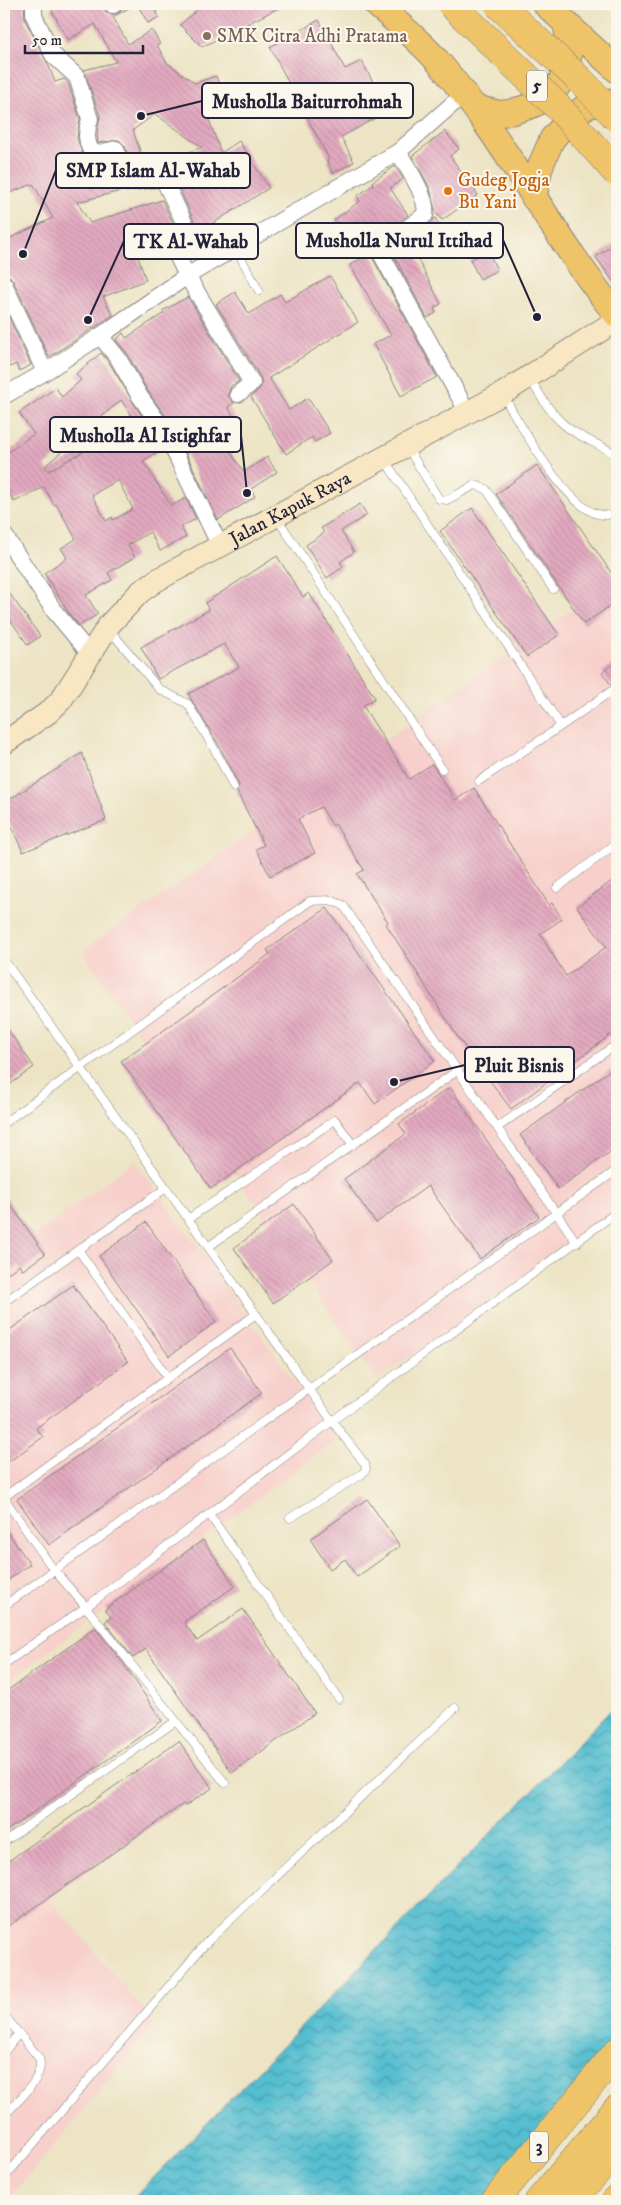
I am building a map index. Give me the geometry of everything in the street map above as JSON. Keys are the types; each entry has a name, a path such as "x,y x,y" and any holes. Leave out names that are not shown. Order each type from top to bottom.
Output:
{"highway":[{"name":"5","path":"451,4 560,108 617,173"},
{"name":"5","path":"498,4 581,81 617,118"},
{"name":"3","path":"495,2201 617,2052"},
{"name":"3","path":"539,2201 617,2109"},
{"path":"571,2201 617,2149"}],"main road":[{"path":"376,4 439,62 469,101 603,298 617,315"},
{"path":"545,4 617,70"},
{"path":"469,101 496,113 509,113 537,105 552,94 563,80 570,52 569,36 564,22"},
{"path":"534,198 540,167 552,139 568,121 586,106 617,100"},
{"name":"Jalan Kapuk Raya","path":"4,742 49,712 61,700 108,628 140,592 157,580 502,394 617,320"}],"street":[{"path":"34,4 34,16 54,55 78,77 90,119 86,130 90,150 94,154 116,148 127,183 164,178 191,238 176,253 187,276 251,382 251,385 238,394"},
{"path":"4,396 100,336 187,276 398,152 469,101"},
{"path":"398,152 411,173 426,208 425,215 382,247 380,252 468,413"},
{"path":"4,284 45,372"},
{"path":"100,336 118,358 139,395 164,432 220,546"},
{"path":"4,535 49,604 74,637 90,654"}],"lane":[{"path":"234,247 260,291"},
{"path":"529,377 544,402 560,421 576,433 617,455"},
{"path":"502,394 552,474 569,494 591,512 599,516 607,515"},
{"path":"406,446 439,499 448,500 475,485 486,489 553,589"},
{"path":"384,458 561,726"},
{"path":"276,517 442,770"},
{"path":"108,628 159,689 188,704 216,752 234,788"},
{"path":"479,781 613,690"},
{"path":"557,888 617,843"},
{"path":"4,1123 79,1066 310,901 330,900 343,904 577,1244"},
{"path":"4,960 332,1421 365,1464 366,1469 362,1474 290,1518"},
{"path":"498,1127 617,1044"},
{"path":"208,1247 458,1070"},
{"path":"188,1219 335,1120 353,1145"},
{"path":"4,1606 53,1569 310,1390 617,1170"},
{"path":"4,1302 166,1188"},
{"path":"4,1664 86,1607 332,1421 577,1244 617,1212"},
{"path":"79,1251 168,1378"},
{"path":"225,1783 86,1607 53,1569 4,1497 256,1314"},
{"path":"209,1514 338,1699"},
{"path":"4,2178 206,1943 455,1708"},
{"path":"4,1842 176,1722"},
{"path":"4,2015 39,2058 40,2069 35,2079 4,2116"},
{"path":"4,2052 19,2033"}],"shaded area":[{"path":"608,585 617,599 617,1212 376,1380 82,951"},
{"path":"135,1161 337,1440 4,1684 4,1257"},
{"path":"48,1896 155,2024 8,2201 4,2201 4,1918"}],"water":[{"path":"617,1704 617,2038 484,2201 131,2201"}],"building":[{"path":"4,4 24,4 25,20 48,64 55,82 64,79 68,83 80,119 77,138 83,156 91,164 109,161 121,191 77,202 90,223 162,200 177,231 152,244 154,249 137,254 146,280 103,297 113,315 49,357 13,280 4,274 4,241 53,218 33,184 4,195"},
{"path":"60,4 102,4 105,11 111,15 120,12 123,4 136,4 113,17 128,44 152,30 160,44 157,45 167,63 195,83 216,76 224,99 204,106 221,153 239,141 269,188 199,232 177,183 187,176 179,156 202,147 155,114 133,130 143,160 148,159 151,170 134,172 125,146 119,140 98,143 97,133 100,116 84,70 116,62 95,24 68,40 51,9"},
{"path":"137,4 152,4 159,17 148,23"},
{"name":"SMK Citra Adhi Pratama","path":"203,4 286,4 202,47 180,25"},
{"path":"319,20 345,69 362,61 388,111 341,137 354,162 333,173 327,161 329,159 270,47"},
{"path":"445,131 459,149 450,156 478,195 442,220 435,211 430,188 412,156"},
{"path":"395,166 403,179 390,188 408,215 383,233 375,221 347,238 334,220 360,201 357,196 373,185 372,182"},
{"path":"435,218 443,233 413,250 441,304 434,308 436,313 427,318 392,252"},
{"path":"617,242 617,287 596,257"},
{"path":"488,251 497,270 480,279 470,260"},
{"path":"370,253 437,377 401,396 373,344 391,335 350,265"},
{"path":"330,276 358,322 269,378 289,410 308,398 330,433 315,442 312,437 286,454 251,397 261,387 261,378 216,304 235,292 249,314 280,294 285,302"},
{"path":"188,297 239,381 231,386 228,395 234,403 228,407 237,422 218,434 244,472 267,457 277,472 251,489 255,497 218,520 174,428 147,390 127,353 116,340 123,333 126,338 164,313 162,311"},
{"path":"4,307 31,365 19,371 16,364 4,370"},
{"path":"101,353 110,364 162,449 143,461 171,506 186,498 196,519 181,527 186,537 160,551 150,532 128,545 135,557 108,573 112,580 86,595 98,614 79,626 44,573 67,558 61,548 76,539 44,487 14,502 4,482 4,455 34,434 19,413 56,388 62,397 81,380 76,374","holes":["121,400 138,426 115,441 112,436 48,471 45,466","118,480 133,509 113,520 112,517 106,521 92,495"]},
{"path":"537,465 617,581 617,601 584,624 496,494"},
{"path":"360,504 367,515 341,531 354,552 340,562 343,567 327,578 306,545 324,533 321,528"},
{"path":"472,508 559,635 527,657 440,531"},
{"path":"277,556 303,597 309,593 375,698 363,706 409,779 432,764 455,800 474,788 549,905 552,903 562,919 540,934 566,976 606,947 577,907 617,877 617,1030 511,1109 459,1039 386,924 388,922 357,874 364,870 335,824 333,826 321,807 298,819 315,853 270,876 256,849 264,845 237,792 239,785 221,749 188,694 239,667 224,644 158,679 141,647 209,610 205,603"},
{"path":"4,586 40,636 28,645 4,611"},
{"path":"617,661 617,686 611,685 602,672"},
{"path":"82,753 106,820 23,852 4,811 4,803"},
{"path":"327,908 435,1061 375,1104 360,1083 211,1189 121,1061 270,954 267,950"},
{"path":"4,1024 34,1067 4,1089"},
{"path":"617,1065 617,1147 558,1189 520,1135"},
{"path":"450,1087 539,1217 480,1259 428,1186 376,1223 344,1179 406,1134 399,1124"},
{"path":"4,1195 45,1254 23,1270 19,1265 4,1276"},
{"path":"294,1204 333,1260 273,1303 234,1248"},
{"path":"146,1222 216,1322 169,1356 99,1256"},
{"path":"73,1285 128,1362 36,1428 43,1437 4,1465 4,1334"},
{"path":"230,1348 262,1393 49,1545 17,1499"},
{"path":"367,1499 400,1546 357,1577 345,1559 330,1569 310,1539"},
{"path":"4,1527 30,1564 4,1583"},
{"path":"203,1540 235,1586 184,1622 197,1641 243,1609 315,1713 232,1773 146,1649 133,1658 105,1622 111,1617 105,1609"},
{"path":"95,1628 124,1664 162,1721 4,1833 4,1693"},
{"path":"179,1741 212,1788 185,1806 183,1804 4,1929 4,1864"}],"place":[{"name":"SMK Citra Adhi Pratama","path":"207,36"},
{"name":"Musholla Baiturrohmah","path":"141,116"},
{"name":"Gudeg Jogja Bu Yani","path":"448,191"},
{"name":"SMP Islam Al-Wahab","path":"23,254"},
{"name":"Musholla Nurul Ittihad","path":"537,317"},
{"name":"TK Al-Wahab","path":"88,320"},
{"name":"Musholla Al Istighfar","path":"247,493"},
{"name":"Pluit Bisnis","path":"394,1082"}]}
